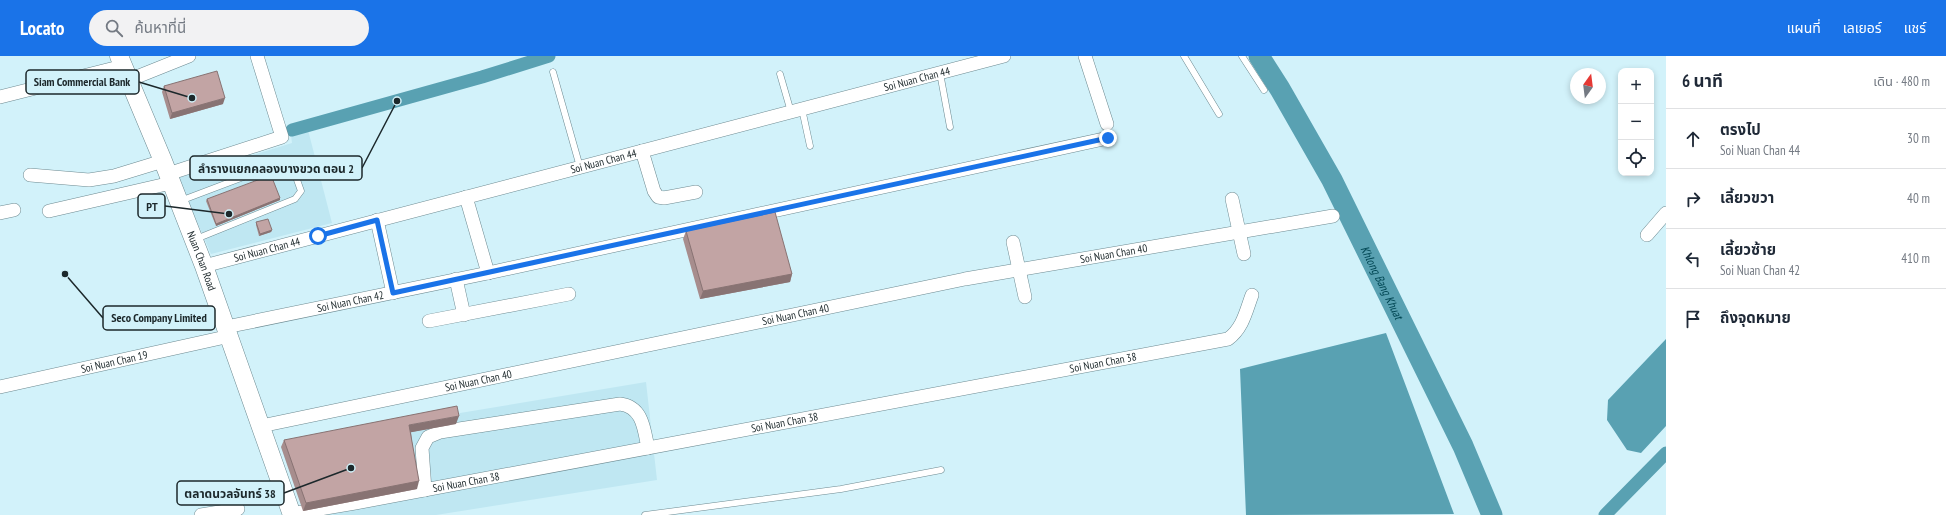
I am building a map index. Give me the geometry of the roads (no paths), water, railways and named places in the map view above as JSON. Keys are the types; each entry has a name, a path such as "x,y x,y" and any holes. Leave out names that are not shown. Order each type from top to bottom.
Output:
{"main road":[{"name":"Nuan Chan Road","path":"124,67 168,173 204,266 292,514"}],"street":[{"path":"0,96 124,67 189,56"},
{"path":"49,211 282,137 257,56"},
{"name":"Soi Nuan Chan 44","path":"204,266 1004,56"},
{"path":"1085,56 1107,124"},
{"name":"Soi Nuan Chan 42","path":"228,332 456,279 1108,138"},
{"path":"642,151 654,191 658,197 664,198 696,192"},
{"path":"30,175 89,180 114,176 168,173"},
{"path":"466,197 488,273"},
{"path":"1232,199 1244,254"},
{"path":"0,213 14,210"},
{"path":"1647,235 1666,213"},
{"name":"Soi Nuan Chan 40","path":"261,426 965,279 1332,216"},
{"path":"377,220 393,293"},
{"path":"1013,242 1025,297"},
{"path":"456,279 464,314"},
{"path":"429,321 569,294"},
{"name":"Soi Nuan Chan 38","path":"292,514 1228,339 1234,334 1242,322 1252,295"},
{"name":"Soi Nuan Chan 19","path":"0,387 228,332"},
{"path":"425,490 422,448 428,437 440,432 620,404 631,406 638,414 644,429 648,448"},
{"path":"201,515 238,509"}],"lane":[{"path":"1184,56 1219,114"},
{"path":"1242,56 1264,90"},
{"path":"553,72 580,167"},
{"path":"940,73 950,126"},
{"path":"780,74 797,110 810,146"},
{"path":"179,202 286,162 291,163 301,191 295,199 193,240"},
{"path":"645,515 842,489 942,470"}],"waterway":[{"path":"292,130 482,77 549,56"},
{"name":"Khlong Bang Khuat","path":"1259,56 1280,89 1332,180 1463,446 1492,515"},
{"path":"1605,515 1666,453"}],"place":[{"name":"Siam Commercial Bank","path":"192,98"},
{"name":"ลำรางแยกคลองบางขวด ตอน 2","path":"397,101"},
{"name":"PT","path":"229,214"},
{"name":"Seco Company Limited","path":"65,274"},
{"name":"ตลาดนวลจันทร์ 38","path":"351,468"}]}
